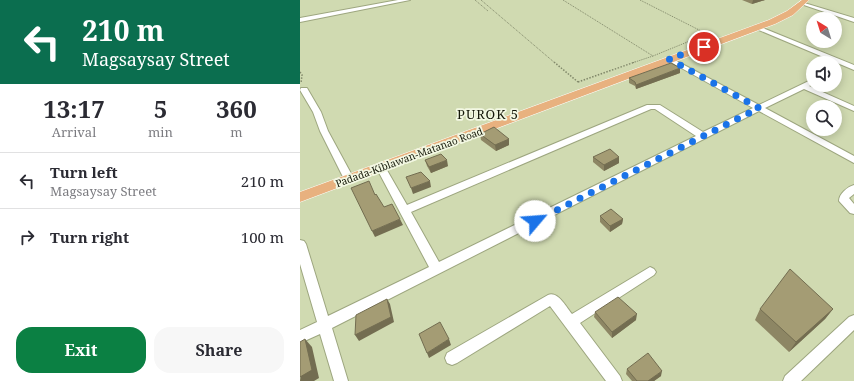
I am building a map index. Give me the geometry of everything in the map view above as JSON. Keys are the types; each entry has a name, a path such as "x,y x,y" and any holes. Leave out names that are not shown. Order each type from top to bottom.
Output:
{"main road":[{"name":"Padada-Kiblawan-Matanao Road","path":"300,198 781,18 804,1"}],"street":[{"path":"300,20 407,0"},
{"path":"804,1 854,20"},
{"path":"756,27 854,68"},
{"path":"669,59 854,160"},
{"path":"844,64 854,60"},
{"path":"300,337 806,85"},
{"path":"304,90 317,112 324,131 349,179"},
{"path":"823,92 854,109"},
{"path":"404,211 650,107 657,108 704,137"},
{"path":"381,168 437,270"},
{"path":"854,188 844,197 844,201 854,210"},
{"path":"300,244 341,381"},
{"path":"570,322 650,272"},
{"path":"452,358 552,299 615,381"},
{"path":"790,381 854,322"}],"path":[{"path":"475,0 488,12"},
{"path":"481,0 553,62 589,90"},
{"path":"563,0 653,56"},
{"path":"578,82 653,56 708,34 640,0"},
{"path":"300,72 302,75 301,83 304,90"}],"building":[{"path":"671,63 680,68 636,85 635,82 629,78"},
{"path":"494,127 509,139 495,145 480,134"},
{"path":"610,149 619,157 604,165 593,157"},
{"path":"441,154 447,160 429,167 425,160"},
{"path":"421,172 430,181 411,188 406,177"},
{"path":"369,181 375,195 376,194 384,207 392,204 400,219 372,231 351,188"},
{"path":"611,209 623,219 610,226 600,216"},
{"path":"790,269 833,309 796,342 760,309"},
{"path":"618,297 637,314 612,332 595,312"},
{"path":"387,299 391,317 355,335 356,315"},
{"path":"440,322 449,339 427,353 419,334"},
{"path":"305,339 312,370 300,377 300,342"},
{"path":"648,353 662,371 648,381 637,381 627,369"}],"district":[{"name":"PUROK 5","path":"488,114"}],"route":[{"path":"535,221 759,108 669,59 704,47"}]}
